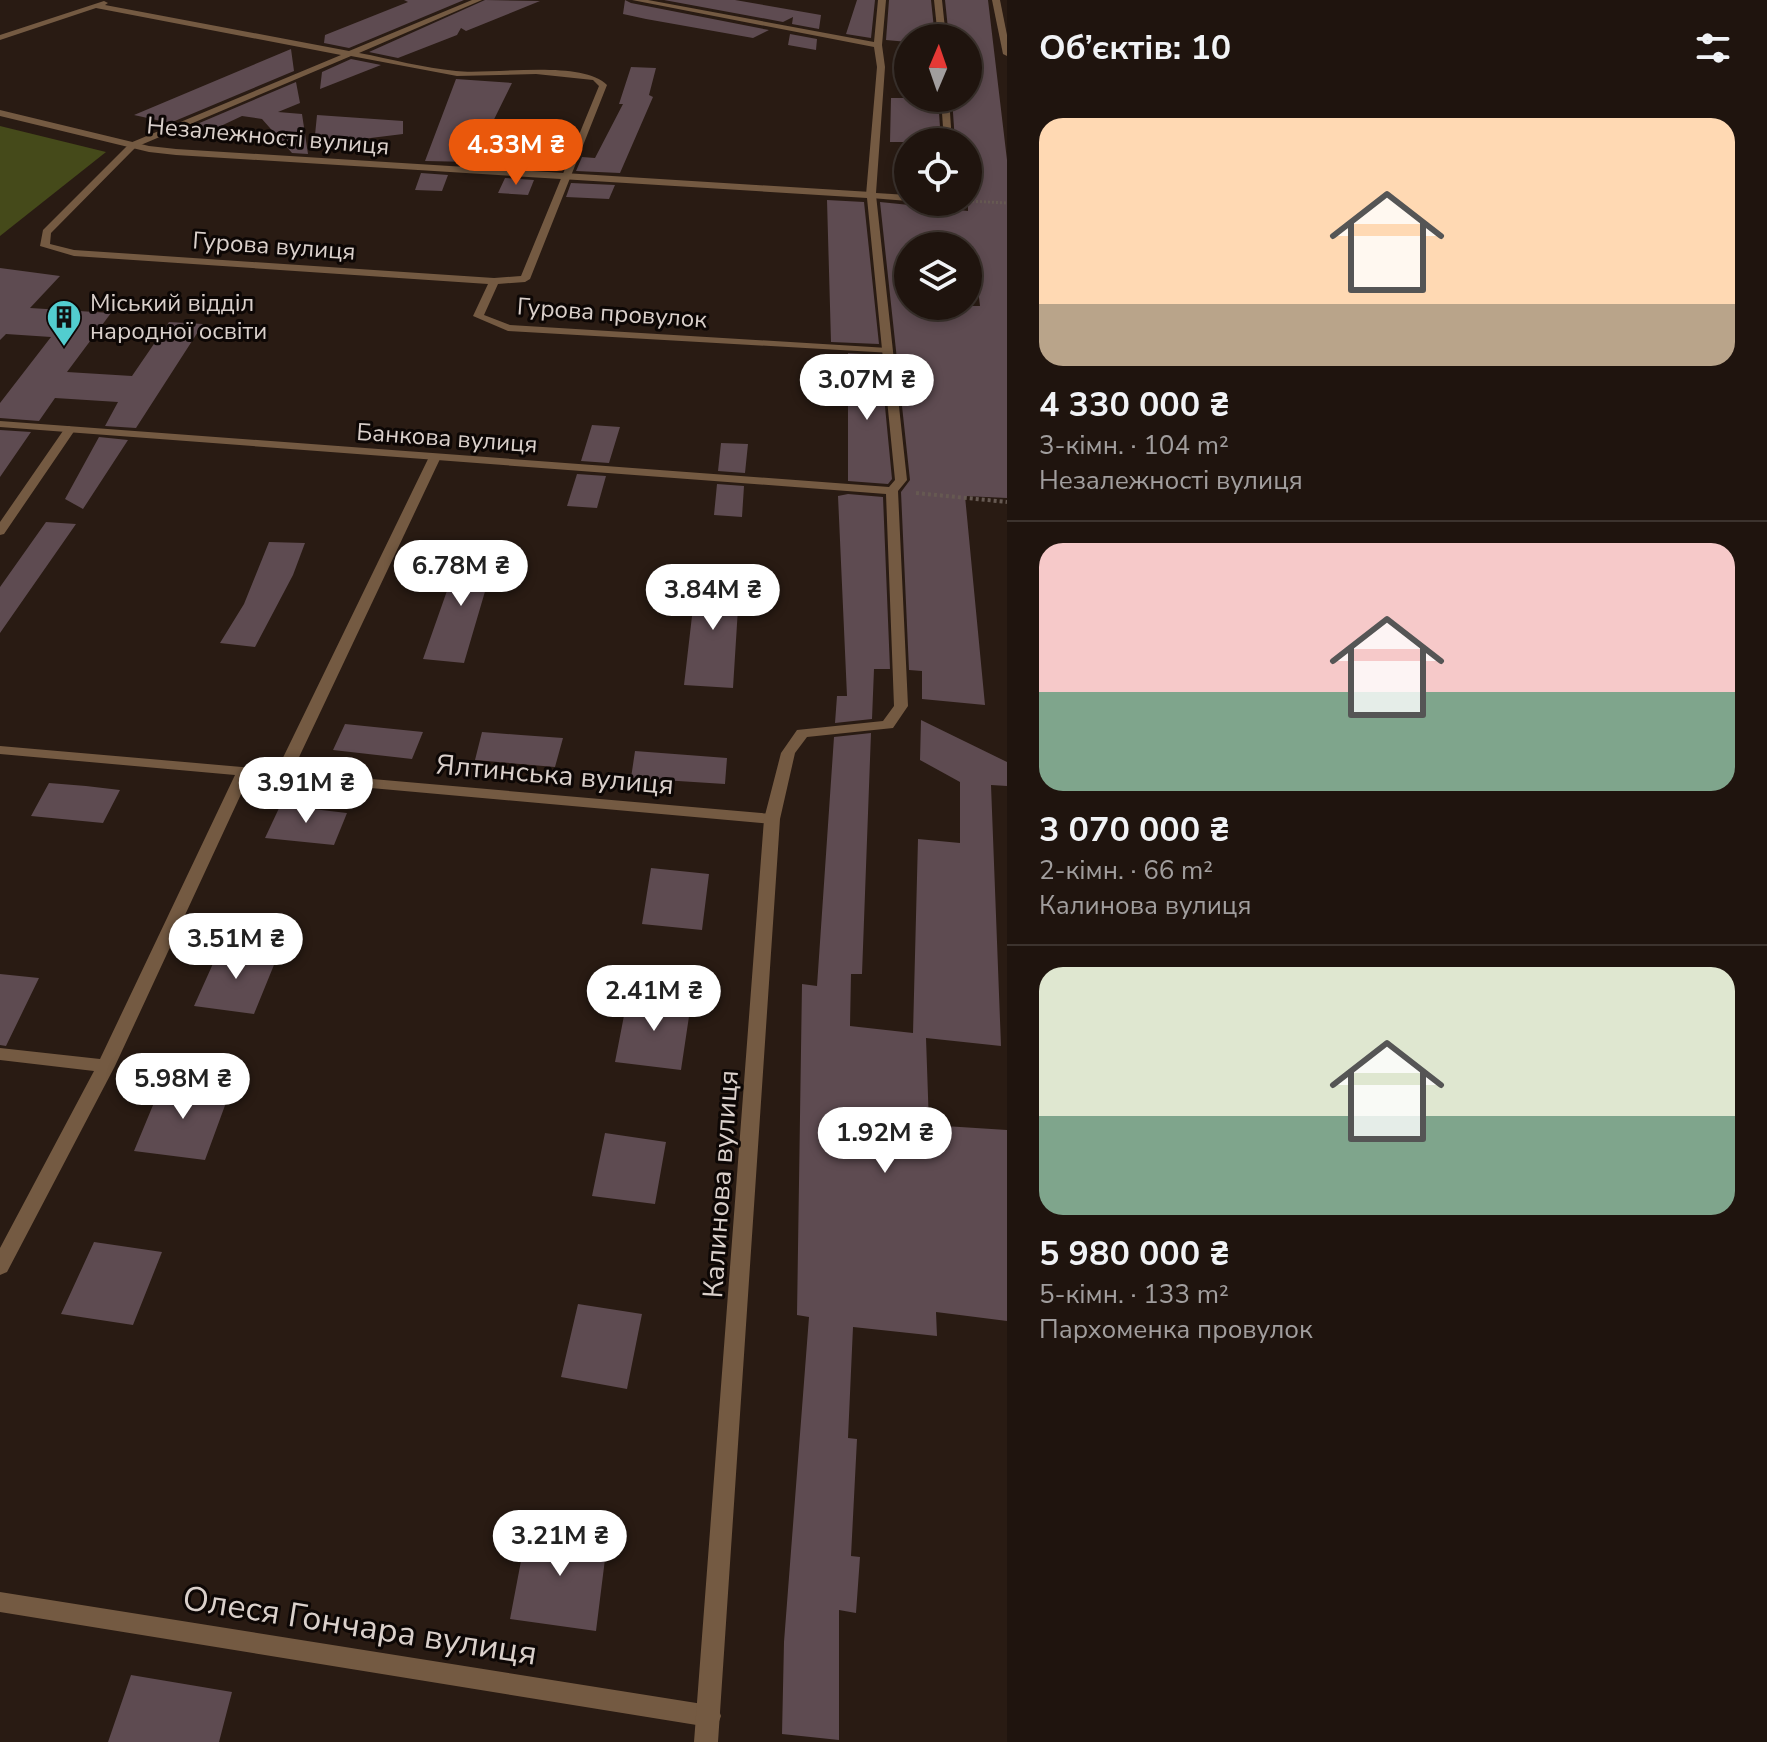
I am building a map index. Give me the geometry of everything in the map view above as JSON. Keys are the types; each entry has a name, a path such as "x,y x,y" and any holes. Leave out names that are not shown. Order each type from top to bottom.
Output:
{"street":[{"path":"0,38 113,0"},
{"path":"133,145 478,0"},
{"path":"636,0 878,45"},
{"name":"Калинова вулиця","path":"706,1742 772,819 788,753 802,733 888,725 901,706 892,491 901,480 871,195 881,67 878,45 882,0"},
{"path":"938,0 941,24"},
{"path":"996,0 1007,54"},
{"path":"97,6 346,55"},
{"name":"Гурова провулок","path":"346,55 457,74 536,72 595,78 603,85 525,279 494,281 478,316 508,328 888,351"},
{"name":"Незалежності вулиця","path":"0,113 133,145 176,152 871,195"},
{"name":"Гурова вулиця","path":"133,145 46,232 45,246 51,250 494,281"},
{"path":"871,195 894,197"},
{"name":"Банкова вулиця","path":"0,424 892,491"},
{"path":"0,531 69,430"},
{"path":"282,776 434,459"},
{"name":"Ялтинська вулиця","path":"0,750 772,819"},
{"path":"0,1267 106,1066 244,772"},
{"path":"0,1054 106,1066"},
{"name":"Олеся Гончара вулиця","path":"0,1602 709,1716"}],"path":[{"path":"982,202 1007,203"},
{"path":"892,491 1007,502"}],"green space":[{"path":"0,126 106,152 0,236"}],"building":[{"path":"404,0 464,0 349,48 324,43 325,35 408,2"},
{"path":"485,0 540,1 466,31 461,28 457,35 398,58 369,52"},
{"path":"625,0 769,30 753,38 646,19 623,14"},
{"path":"664,0 735,0 821,15 819,29 792,24 793,17 783,22"},
{"path":"857,0 875,0 871,38 846,34"},
{"path":"889,0 931,0 934,24 894,24 894,41 886,40"},
{"path":"945,0 988,0 1007,160 1007,498 965,496 985,705 922,699 922,671 909,670 901,492 910,480 880,202 894,203 894,216 982,216 982,128 954,128 953,112 982,112 982,24 948,24"},
{"path":"790,34 817,39 816,50 788,45"},
{"path":"291,49 294,71 170,123 134,115"},
{"path":"351,59 381,65 320,89 322,72"},
{"path":"631,67 656,68 649,95 653,97 620,173 576,171 582,157 595,158 623,104 619,104"},
{"path":"456,79 512,83 473,162 425,161"},
{"path":"296,82 300,103 278,112 302,114 308,154 292,153 262,119 242,116 208,132 190,127"},
{"path":"891,98 894,98 894,112 939,112 940,128 894,128 894,142 890,142"},
{"path":"317,115 403,121 403,134 314,145"},
{"path":"517,154 544,156 539,168 511,167"},
{"path":"421,173 448,175 442,191 415,190"},
{"path":"505,178 534,180 528,195 498,193"},
{"path":"571,183 615,185 609,199 566,197"},
{"path":"827,200 864,202 879,344 831,342"},
{"name":"Міський відділ народної освіти","path":"0,268 60,276 30,308 111,313 67,372 132,376 169,322 203,324 136,428 105,426 118,402 55,398 39,421 0,418 0,403 51,337 6,334 0,340"},
{"path":"848,353 880,355 892,479 888,484 848,481"},
{"path":"592,425 620,427 609,463 581,461"},
{"path":"0,430 31,432 0,477"},
{"path":"99,437 128,440 83,509 65,499"},
{"path":"721,443 748,444 745,473 718,471"},
{"path":"577,474 606,476 597,508 567,506"},
{"path":"717,484 744,486 742,517 714,515"},
{"path":"838,496 883,497 890,669 874,669 872,719 835,723 837,696 847,696"},
{"path":"46,522 76,524 0,633 0,587"},
{"path":"269,542 305,543 293,575 255,647 220,643 244,604"},
{"path":"461,551 496,554 464,663 423,659"},
{"path":"697,573 740,576 733,688 684,685"},
{"path":"921,720 1007,762 1007,786 991,785 1001,1046 926,1038 929,1125 1007,1130 1007,1321 936,1312 937,1336 853,1327 848,1438 857,1439 851,1556 860,1557 856,1613 839,1610 839,1740 782,1734 784,1642 809,1317 797,1315 802,984 817,986 834,737 871,733 862,974 851,974 850,1026 913,1033 918,839 960,843 960,782 920,760"},
{"path":"345,724 423,732 412,759 333,750"},
{"path":"482,732 563,738 555,767 475,760"},
{"path":"635,751 727,758 725,784 631,778"},
{"path":"49,783 120,790 103,823 31,816"},
{"path":"280,806 347,813 334,845 265,838"},
{"path":"651,868 709,874 702,930 642,924"},
{"path":"220,948 278,955 254,1014 194,1006"},
{"path":"0,974 39,978 6,1046 0,1045"},
{"path":"628,995 691,1003 681,1070 615,1062"},
{"path":"163,1081 231,1089 205,1160 134,1151"},
{"path":"605,1133 666,1142 655,1204 592,1196"},
{"path":"94,1242 162,1252 133,1325 61,1314"},
{"path":"578,1304 642,1314 627,1389 561,1377"},
{"path":"528,1524 608,1535 596,1631 510,1619"},
{"path":"131,1675 232,1692 219,1742 108,1742"}],"place":[{"name":"Міський відділ народної освіти","path":"64,348"}]}
